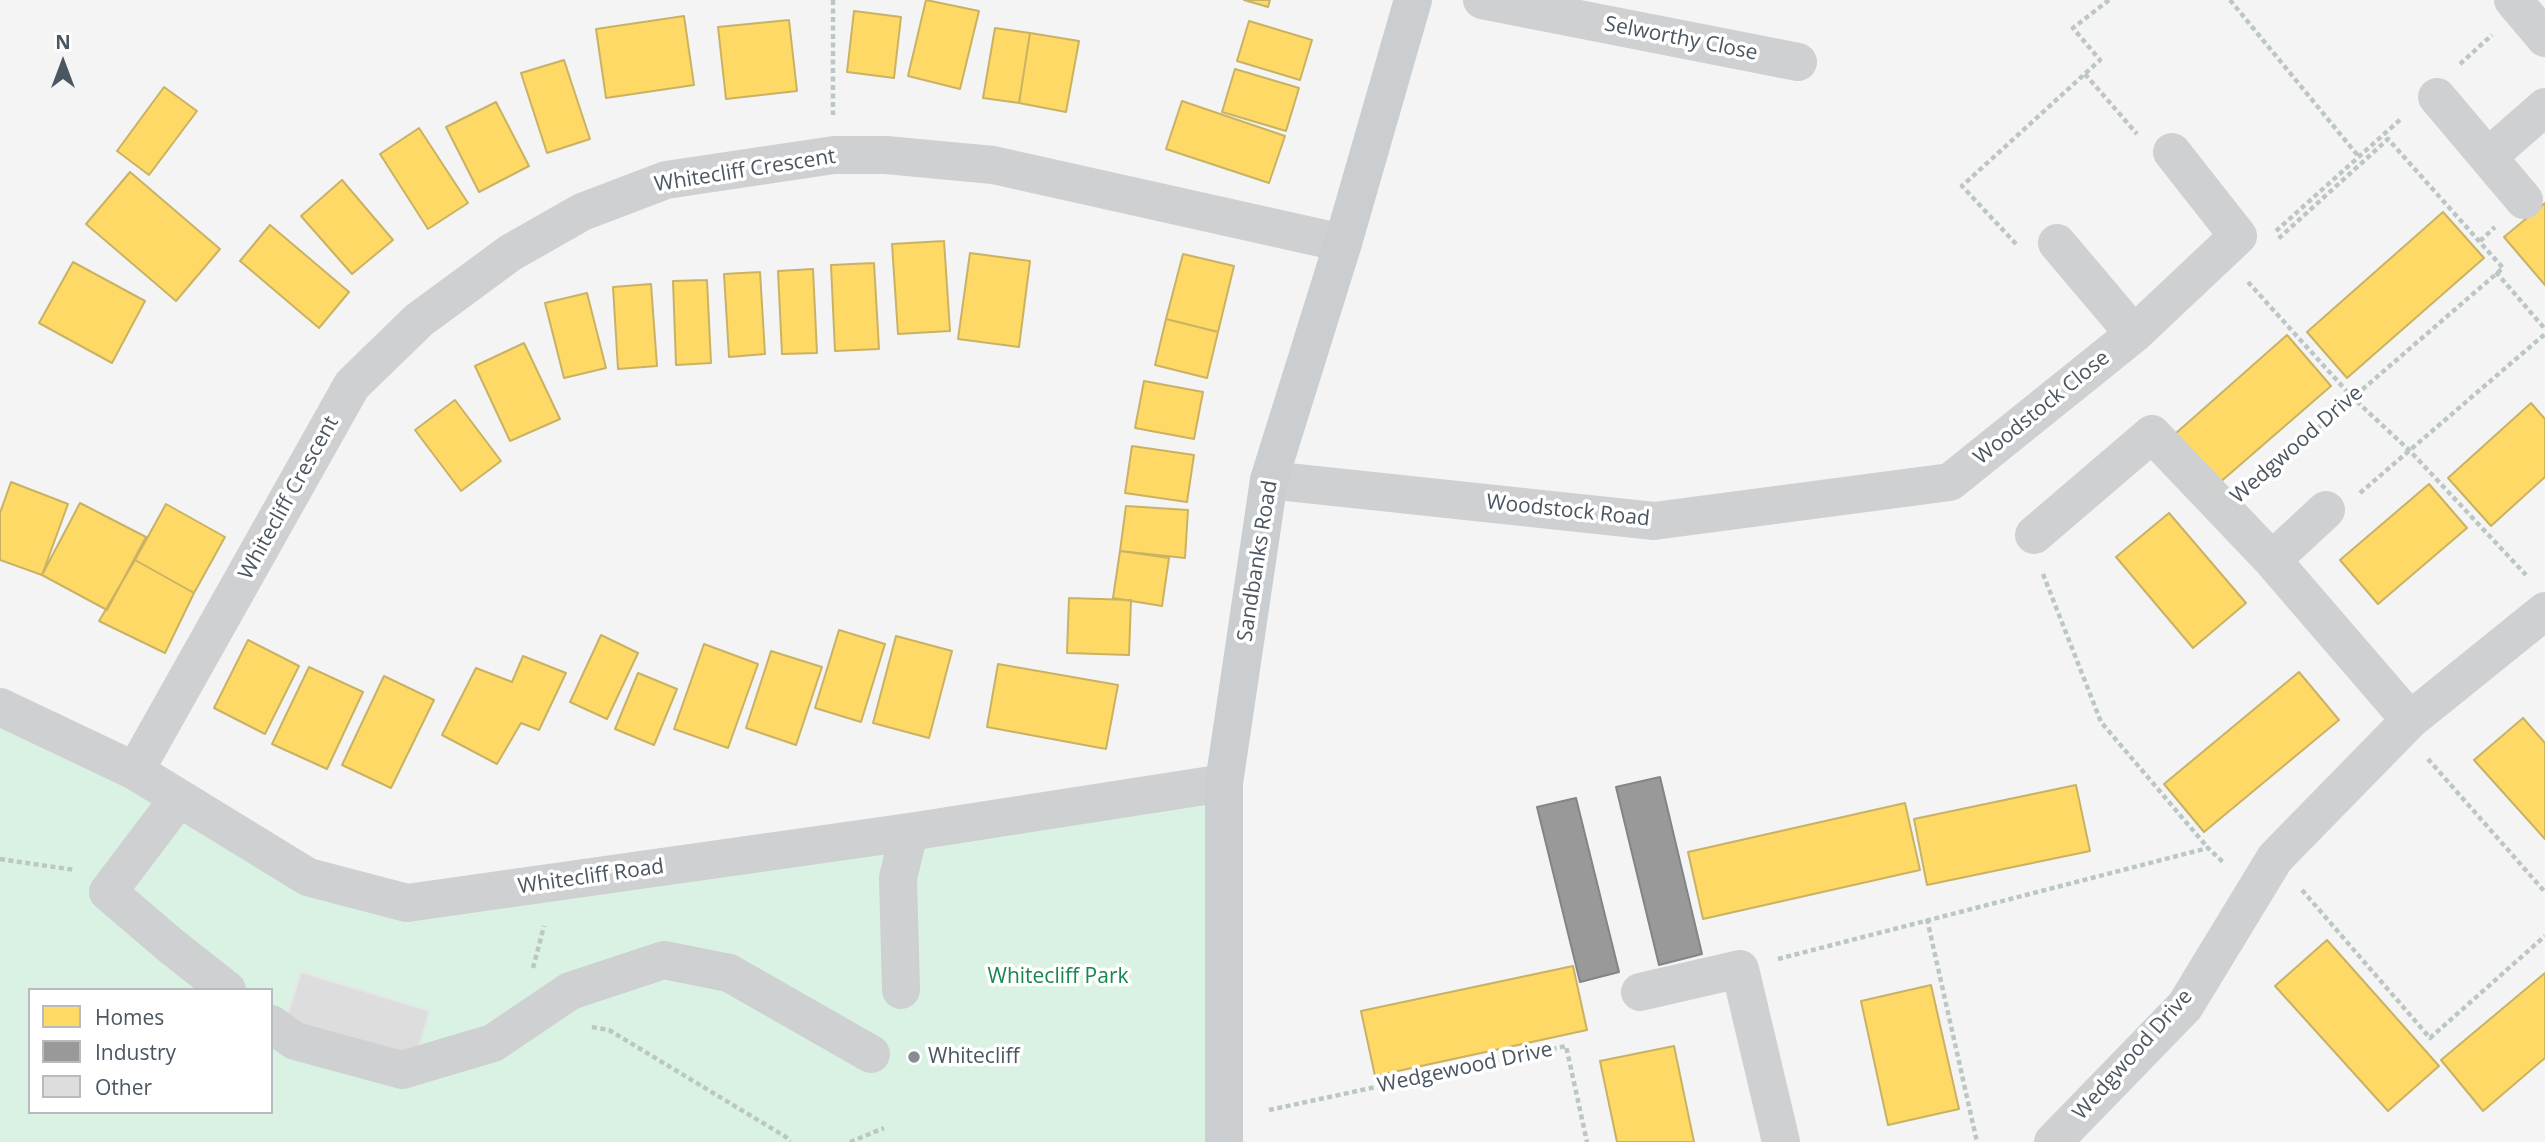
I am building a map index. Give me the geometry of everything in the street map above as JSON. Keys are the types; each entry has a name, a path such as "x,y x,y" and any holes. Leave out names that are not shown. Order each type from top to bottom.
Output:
{"main road":[{"name":"Sandbanks Road","path":"1224,1142 1224,783 1269,480 1343,243 1413,0"}],"street":[{"name":"Selworthy Close","path":"1482,0 1798,62"},
{"path":"2521,3 2545,38"},
{"path":"2437,97 2524,200"},
{"path":"2488,157 2545,107"},
{"path":"2172,152 2254,242"},
{"name":"Whitecliff Crescent","path":"135,771 352,385 419,320 510,253 582,212 666,180 834,155 886,155 993,165 1343,243"},
{"name":"Woodstock Close","path":"1950,482 2134,334 2254,242"},
{"path":"2057,243 2134,334"},
{"path":"2034,535 2152,434 2223,510"},
{"name":"Woodstock Road","path":"1269,480 1654,521 1950,482"},
{"name":"Wedgwood Drive","path":"2223,510 2272,560 2406,724"},
{"path":"2272,560 2326,510"},
{"name":"Wedgwood Drive","path":"2053,1142 2185,1006 2274,858 2406,724 2545,611"},
{"name":"Whitecliff Road","path":"0,707 135,771 308,877 407,903 909,832 1224,783"},
{"path":"179,798 108,892 170,946 225,988"},
{"path":"901,990 898,878 909,832"},
{"path":"273,1025 295,1041 402,1070 493,1043 570,991 664,960 729,973 871,1054"},
{"path":"1640,992 1740,969 1781,1142"}],"path":[{"path":"833,0 834,155"},
{"path":"2057,243 2034,263 1962,186 2100,60 2073,28 2109,0"},
{"path":"2230,0 2359,157 2263,243 2254,242"},
{"path":"2085,74 2151,150 2172,152"},
{"path":"2254,242 2388,139 2503,268 2496,272 2545,331 2349,504 2326,510"},
{"name":"Wedgwood Drive","path":"2223,510 2496,272"},
{"path":"2240,274 2352,397 2410,451 2527,577"},
{"path":"2034,535 2034,551 2101,722 2208,848 2253,890"},
{"path":"2406,724 2545,892"},
{"path":"1740,969 2208,848"},
{"path":"2274,858 2430,1038 2545,936"},
{"path":"0,859 85,871 108,892"},
{"path":"557,882 533,962 534,1015 609,1030 786,1137 790,1142"},
{"path":"1927,919 1977,1142"},
{"name":"Wedgewood Drive","path":"1269,1110 1566,1046 1587,1142"},
{"path":"850,1142 884,1128"}],"green space":[{"name":"Whitecliff Park","path":"0,707 308,877 407,903 1224,783 1224,1142 0,1142"}],"building: Homes":[{"path":"926,0 979,11 960,89 908,76"},
{"path":"1244,0 1270,0 1268,7"},
{"path":"854,11 901,17 894,78 847,72"},
{"path":"684,16 694,85 606,98 596,29"},
{"path":"789,20 797,91 726,99 718,27"},
{"path":"1249,21 1312,40 1300,80 1237,61"},
{"path":"995,28 1030,33 1019,103 983,98"},
{"path":"1030,33 1079,41 1066,112 1019,103"},
{"path":"564,60 590,139 547,153 521,73"},
{"path":"1235,69 1299,88 1286,131 1222,112"},
{"path":"164,87 197,111 149,175 117,151"},
{"path":"1182,101 1285,136 1269,183 1166,149"},
{"path":"496,102 529,166 479,192 446,127"},
{"path":"419,128 468,203 428,229 380,154"},
{"path":"130,172 220,249 176,301 86,224"},
{"path":"342,180 393,240 352,274 301,216"},
{"path":"2545,203 2545,285 2504,237"},
{"path":"2443,212 2484,258 2347,378 2307,332"},
{"path":"270,225 349,292 319,328 240,261"},
{"path":"944,241 950,331 898,334 892,244"},
{"path":"970,253 1030,261 1019,347 958,339"},
{"path":"1183,254 1234,266 1218,332 1166,319"},
{"path":"73,262 145,301 112,363 39,323"},
{"path":"874,263 879,349 835,351 831,265"},
{"path":"813,269 817,353 782,354 778,271"},
{"path":"760,272 765,354 729,357 724,274"},
{"path":"707,280 711,363 676,365 673,281"},
{"path":"651,284 657,366 618,369 613,287"},
{"path":"587,293 606,368 564,378 545,303"},
{"path":"1166,319 1218,332 1207,378 1155,365"},
{"path":"2287,335 2331,386 2218,484 2175,434"},
{"path":"524,343 560,419 510,441 475,366"},
{"path":"1144,381 1203,392 1194,439 1135,428"},
{"path":"455,400 501,461 461,491 415,430"},
{"path":"2531,403 2545,419 2545,477 2491,526 2448,478"},
{"path":"1132,446 1194,455 1187,502 1125,493"},
{"path":"11,482 68,504 42,575 0,560 0,513"},
{"path":"2429,484 2467,528 2378,604 2340,560"},
{"path":"80,503 146,537 107,610 42,575"},
{"path":"166,504 225,537 194,593 135,560"},
{"path":"1126,506 1188,510 1185,558 1120,551"},
{"path":"2169,513 2246,603 2193,648 2116,557"},
{"path":"1120,551 1169,558 1162,606 1113,598"},
{"path":"135,560 194,593 165,653 99,621"},
{"path":"1069,598 1131,600 1129,655 1067,653"},
{"path":"839,630 885,644 861,722 815,708"},
{"path":"601,635 638,653 607,719 570,702"},
{"path":"896,636 952,651 929,738 873,723"},
{"path":"248,640 299,666 265,734 214,708"},
{"path":"704,644 758,664 728,748 674,729"},
{"path":"771,651 822,667 796,745 746,728"},
{"path":"523,656 566,673 539,730 521,723 497,764 442,735 476,668 512,682"},
{"path":"998,664 1118,685 1106,749 987,727"},
{"path":"309,667 363,692 327,769 272,744"},
{"path":"2299,672 2339,720 2204,832 2164,784"},
{"path":"638,673 677,689 654,745 615,729"},
{"path":"384,676 434,700 391,788 342,765"},
{"path":"2523,718 2545,743 2545,839 2474,760"},
{"path":"2076,785 2090,851 1927,885 1914,819"},
{"path":"1905,803 1920,870 1703,919 1688,852"},
{"path":"2327,940 2439,1066 2388,1111 2275,986"},
{"path":"1573,966 1587,1030 1375,1076 1361,1011"},
{"path":"2545,973 2545,1058 2483,1111 2441,1060"},
{"path":"1931,985 1959,1109 1888,1125 1861,1001"},
{"path":"1674,1046 1694,1142 1617,1142 1600,1061"}],"building: Industry":[{"path":"1660,777 1702,954 1659,965 1616,787"},
{"path":"1576,798 1619,972 1580,982 1537,807"}],"building: Other":[{"path":"301,972 430,1011 415,1059 286,1020"}],"place":[{"name":"Whitecliff","path":"914,1057"}]}
